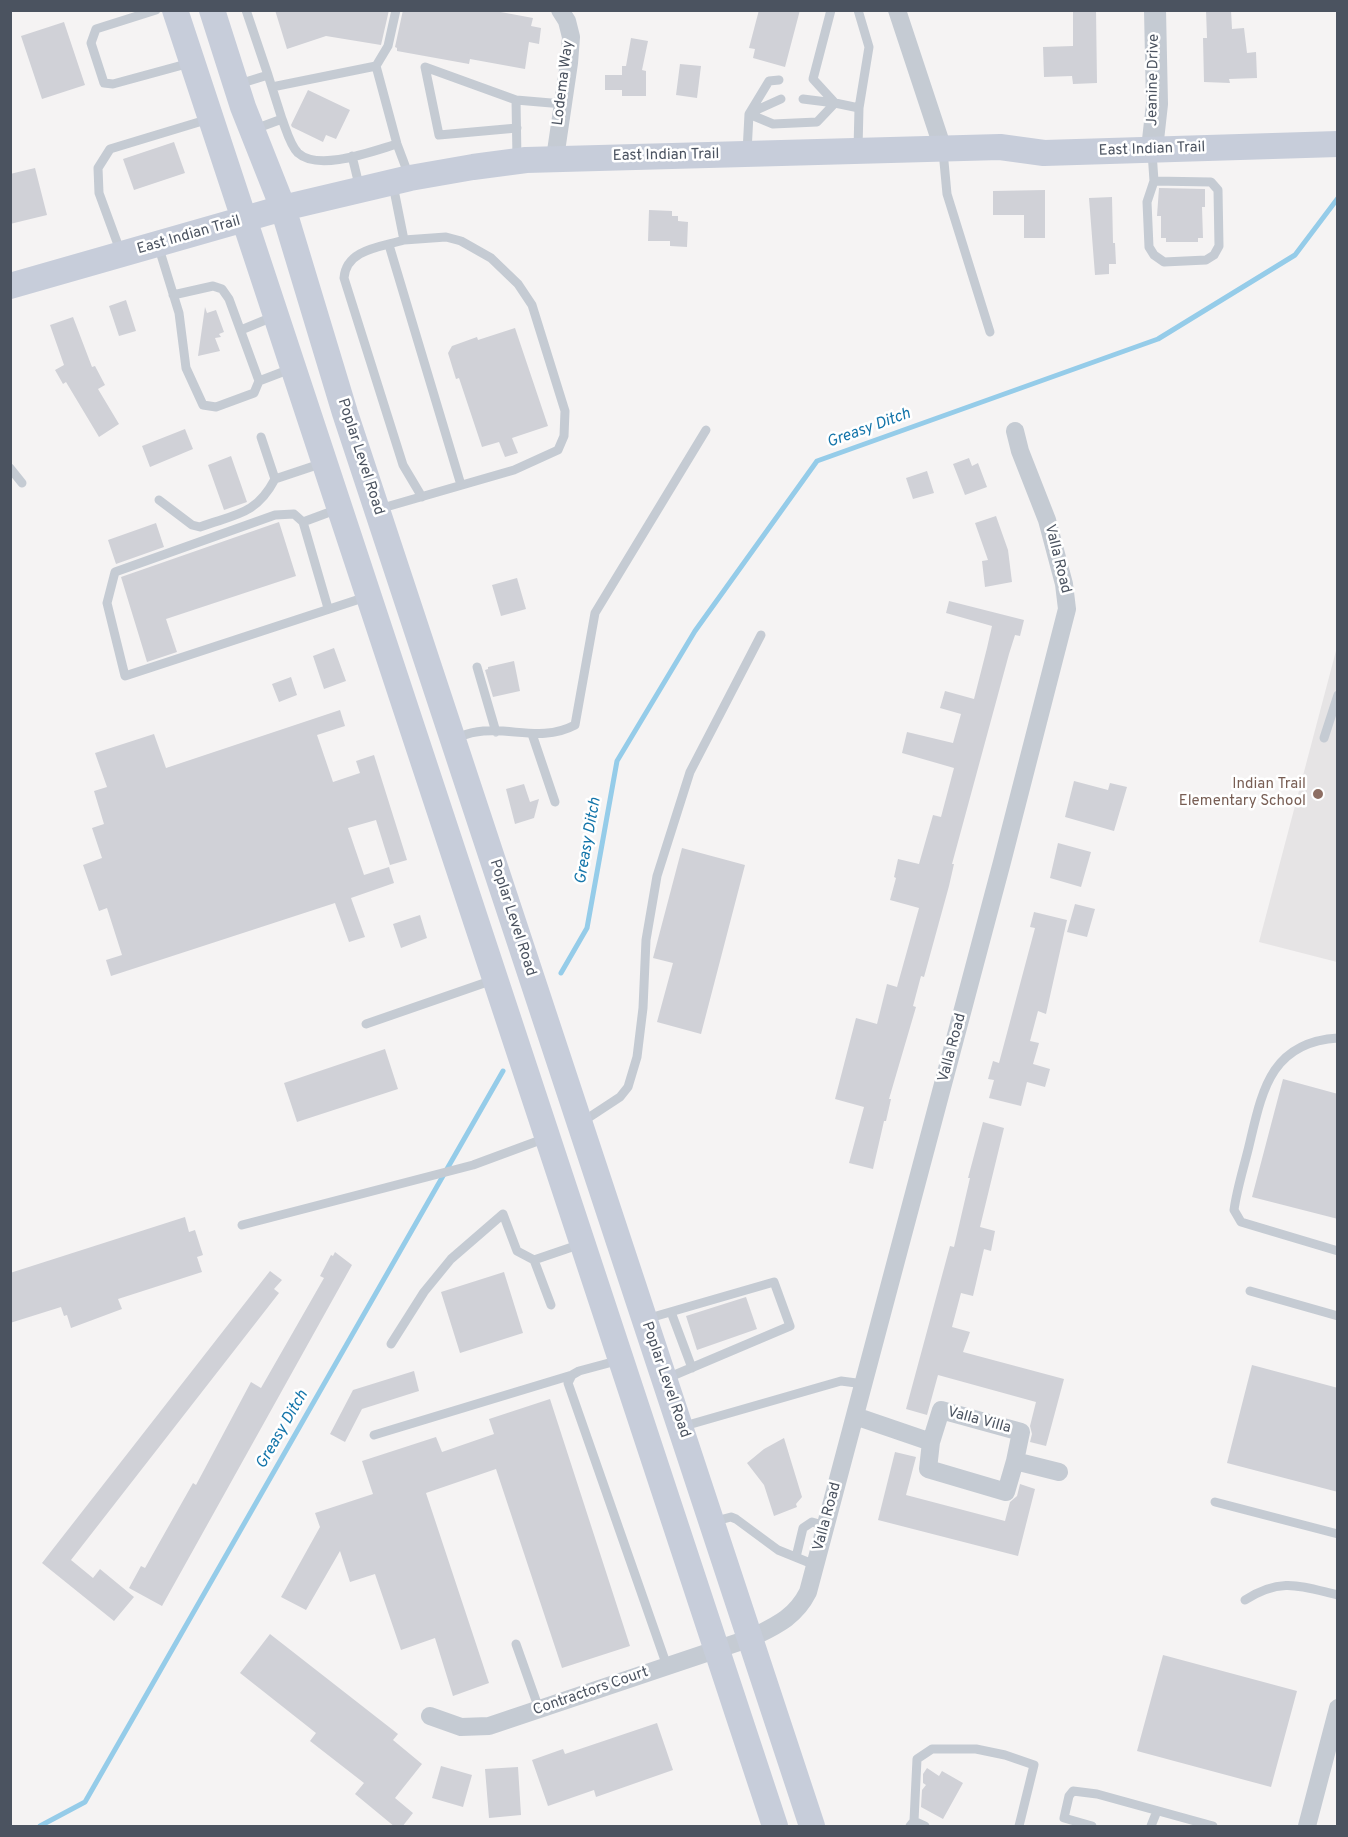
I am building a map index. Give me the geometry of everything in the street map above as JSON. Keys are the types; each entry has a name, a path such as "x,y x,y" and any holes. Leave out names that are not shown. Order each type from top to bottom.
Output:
{"main road":[{"path":"176,10 775,1827"},
{"name":"Poplar Level Road","path":"212,10 236,85 283,208 345,414 812,1827"},
{"name":"East Indian Trail","path":"10,286 158,246 283,208 401,180 473,166 517,161 555,158 999,147 1044,153 1338,144"}],"street":[{"name":"Lodema Way","path":"555,158 571,38 567,21 560,10"},
{"path":"897,10 943,149"},
{"name":"Jeanine Drive","path":"1152,149 1156,104 1155,10"},
{"name":"Valla Road","path":"751,1638 794,1613 808,1592 1067,609 1064,584 1047,520 1020,451 1015,431"},
{"name":"Valla Villa","path":"941,1410 1021,1432 1015,1461 1006,1492 927,1470 931,1442 941,1410"},
{"path":"855,1416 931,1442"},
{"path":"1015,1461 1059,1472"},
{"name":"Contractors Court","path":"430,1716 461,1727 489,1726 751,1638"},
{"path":"1306,1827 1338,1708"}],"lane":[{"path":"156,10 96,29 91,43 104,83 114,84 193,63"},
{"path":"246,10 282,119 298,152 314,160 328,160 397,144"},
{"path":"396,10 388,46 376,66 397,144 404,240"},
{"path":"813,79 831,10"},
{"path":"858,10 869,47 859,108 858,151"},
{"path":"272,87 376,66"},
{"path":"517,128 439,135 425,67 516,100 563,104"},
{"path":"236,85 268,75"},
{"path":"802,80 813,79"},
{"path":"813,79 834,103"},
{"path":"747,154 749,114 769,81 779,80"},
{"path":"749,114 781,99"},
{"path":"803,99 859,108"},
{"path":"516,100 517,161"},
{"path":"749,114 773,124 817,122 834,103"},
{"path":"122,255 99,193 98,168 110,149 211,118"},
{"path":"253,130 282,119"},
{"path":"943,149 947,194 990,332"},
{"path":"1152,149 1154,181 1147,202 1149,247 1154,255 1164,262 1206,260 1214,255 1219,246 1218,190 1211,182 1154,181"},
{"path":"352,156 360,190"},
{"path":"377,510 422,497 461,485 514,470 558,450 564,436 565,411 532,305 518,284 491,258 461,241 446,237 404,240 389,244 356,255 345,266 344,278 403,465 422,497"},
{"path":"389,244 461,485"},
{"path":"158,246 173,295 179,313 186,368 203,405 216,407 254,393 259,381 230,299 222,290 213,286 173,295"},
{"path":"241,330 276,315"},
{"path":"259,381 294,368"},
{"path":"454,739 478,731 532,734 562,732 575,725 595,613 706,430"},
{"path":"261,437 275,479"},
{"path":"159,500 192,525 200,527 257,506 275,479 325,462"},
{"path":"10,468 22,483"},
{"path":"303,522 340,508"},
{"path":"328,608 303,522 294,514 276,515 115,572 107,603 125,676 368,596"},
{"path":"580,1123 620,1097 628,1087 637,1057 643,1008 646,940 657,876 690,772 761,635"},
{"path":"477,667 496,732"},
{"path":"1324,738 1338,695"},
{"path":"532,734 555,802"},
{"path":"366,1024 496,979"},
{"path":"1338,1038 1317,1039 1297,1049 1274,1069 1261,1097 1234,1210 1241,1222 1338,1251"},
{"path":"242,1225 466,1167 548,1137"},
{"path":"391,1344 424,1292 451,1259 503,1214 517,1251 534,1260 551,1305"},
{"path":"534,1260 583,1244"},
{"path":"645,1320 774,1282 790,1326 665,1379"},
{"path":"1250,1291 1338,1316"},
{"path":"671,1312 692,1368"},
{"path":"374,1435 621,1359"},
{"path":"572,1375 568,1383 667,1666"},
{"path":"681,1427 841,1381 864,1384"},
{"path":"1215,1502 1338,1534"},
{"path":"712,1522 731,1517 736,1519 778,1550 815,1565"},
{"path":"796,1557 803,1528 812,1522 826,1526"},
{"path":"1245,1599 1280,1585 1294,1584 1338,1595"},
{"path":"516,1644 539,1709"},
{"path":"925,1827 912,1824 916,1759 932,1749 976,1749 1005,1755 1034,1765 1019,1827"},
{"path":"1092,1827 1064,1818 1069,1796 1073,1791 1097,1794 1213,1827"},
{"path":"1151,1827 1157,1811"}],"shaded area":[{"name":"Indian Trail Elementary School","path":"1337,647 1337,962 1259,942"}],"building":[{"path":"275,10 389,10 381,45 326,36 287,49"},
{"path":"403,10 490,10 533,18 531,26 541,28 539,44 529,42 525,69 470,59 469,64 397,51 395,47"},
{"path":"759,10 800,10 785,67 753,58 755,49 749,48"},
{"path":"1073,10 1096,10 1097,83 1073,84 1072,76 1044,77 1043,47 1073,46"},
{"path":"1206,10 1231,10 1232,29 1244,28 1247,53 1256,52 1257,78 1229,79 1230,83 1204,82 1203,38 1207,38"},
{"path":"64,22 85,85 42,99 21,36"},
{"path":"631,38 648,41 642,70 646,71 646,96 622,96 622,90 605,90 605,75 622,75 622,66 626,66"},
{"path":"680,64 701,66 697,98 676,95"},
{"path":"308,90 350,110 336,139 326,135 323,142 292,127"},
{"path":"174,142 185,173 134,190 123,159"},
{"path":"35,168 47,215 10,224 10,174"},
{"path":"1159,188 1205,189 1205,207 1202,207 1203,238 1198,238 1198,242 1166,242 1166,238 1161,238 1161,216 1157,216"},
{"path":"1045,190 1045,238 1024,238 1024,215 993,215 993,191"},
{"path":"1112,197 1116,264 1109,264 1109,274 1095,275 1089,198"},
{"path":"649,210 672,211 672,216 678,216 678,221 688,222 687,247 670,246 670,241 648,241"},
{"path":"126,300 136,331 119,336 109,306"},
{"path":"205,307 207,313 216,310 224,332 219,334 221,337 215,338 220,351 198,356"},
{"path":"73,317 92,367 95,366 105,385 98,389 119,424 99,437 66,382 63,384 55,370 64,365 50,325"},
{"path":"515,328 548,426 512,438 518,453 505,457 499,442 482,447 459,378 456,379 448,353 452,346"},
{"path":"185,429 193,449 150,467 142,446"},
{"path":"231,456 247,502 224,510 208,465"},
{"path":"969,458 972,466 978,463 987,487 965,495 953,464"},
{"path":"927,471 934,493 913,499 906,478"},
{"path":"996,516 1008,550 1012,582 985,587 982,561 988,560 975,523"},
{"path":"279,522 296,576 166,619 177,652 147,662 121,577"},
{"path":"156,523 164,547 116,564 108,540"},
{"path":"517,578 526,609 501,616 492,585"},
{"path":"949,601 1024,620 1020,636 1015,635 1009,654 952,864 954,864 949,886 924,977 921,976 913,1006 916,1007 889,1099 891,1099 873,1169 849,1163 864,1107 835,1099 856,1018 877,1024 887,984 897,987 919,908 890,900 898,859 919,864 933,815 941,817 954,768 902,753 907,732 953,743 961,714 940,708 945,691 974,699 987,648 992,626 946,613"},
{"path":"334,648 346,681 324,689 313,656"},
{"path":"514,661 520,691 493,697 485,670 488,667"},
{"path":"291,677 297,695 279,702 272,684"},
{"path":"340,710 345,726 317,735 333,782 360,773 356,761 374,755 407,860 390,865 376,820 348,828 364,875 389,867 394,883 351,898 365,937 349,942 335,903 111,976 106,960 122,955 107,908 99,911 83,865 102,858 92,828 104,824 94,791 107,787 95,753 154,734 166,768"},
{"path":"1074,781 1108,790 1110,783 1127,787 1114,831 1065,817"},
{"path":"524,784 530,802 539,799 534,818 515,824 506,789"},
{"path":"1058,843 1091,852 1081,887 1050,878"},
{"path":"682,848 745,865 701,1034 657,1022 673,963 653,958"},
{"path":"1075,904 1095,909 1087,937 1067,932"},
{"path":"1034,912 1067,920 1046,1014 1038,1011 1030,1041 1039,1043 1033,1064 1050,1069 1045,1087 1027,1082 1021,1106 989,1098 994,1080 988,1079 993,1061 999,1063 1035,928 1030,927"},
{"path":"420,915 427,938 401,948 393,924"},
{"path":"385,1049 398,1089 297,1122 284,1083"},
{"path":"1283,1079 1338,1094 1338,1219 1252,1197"},
{"path":"983,1122 1004,1128 980,1227 995,1231 991,1251 984,1249 973,1296 961,1293 952,1327 970,1332 963,1352 1064,1379 1046,1446 1030,1442 1032,1434 1030,1426 1036,1402 938,1375 927,1415 906,1409 950,1246 954,1247 970,1178 968,1178"},
{"path":"185,1217 189,1232 195,1230 203,1255 197,1257 202,1272 118,1299 122,1309 71,1328 67,1315 64,1316 61,1307 10,1323 10,1273"},
{"path":"335,1252 352,1265 162,1606 129,1588 141,1566 145,1568 193,1483 196,1485 251,1382 261,1388 324,1278 320,1276 331,1255 333,1256"},
{"path":"270,1271 282,1280 274,1289 279,1293 71,1560 93,1578 100,1569 134,1597 114,1621 42,1563"},
{"path":"504,1272 523,1333 460,1353 441,1292"},
{"path":"746,1297 757,1329 697,1350 686,1316"},
{"path":"1252,1365 1338,1388 1338,1492 1227,1463"},
{"path":"414,1371 419,1391 362,1409 345,1442 330,1434 353,1390"},
{"path":"550,1399 630,1646 562,1668 496,1469 426,1493 489,1683 453,1696 435,1638 401,1650 375,1574 350,1582 340,1551 306,1610 281,1597 320,1527 315,1513 373,1494 362,1461 436,1437 442,1452 494,1434 489,1419"},
{"path":"784,1438 802,1497 796,1504 797,1507 774,1516 764,1485 747,1463 764,1449"},
{"path":"895,1452 916,1457 906,1495 1005,1521 1010,1502 1017,1496 1020,1484 1035,1489 1018,1556 878,1520"},
{"path":"270,1634 398,1734 393,1740 422,1764 395,1798 413,1813 402,1827 395,1827 355,1794 364,1783 310,1741 316,1733 240,1673"},
{"path":"1163,1655 1297,1691 1271,1787 1137,1751"},
{"path":"657,1723 673,1770 596,1797 594,1790 548,1806 532,1760 563,1749 565,1754"},
{"path":"441,1766 472,1775 463,1807 432,1798"},
{"path":"518,1767 521,1815 489,1818 485,1769"},
{"path":"927,1768 939,1776 942,1771 963,1783 943,1819 921,1807 922,1790 926,1785 923,1783 923,1774"}],"waterway":[{"name":"Greasy Ditch","path":"561,973 587,928 617,761 695,631 817,461 1158,339 1295,255 1338,198"},
{"name":"Greasy Ditch","path":"40,1826 85,1802 503,1071"}],"place":[{"name":"Indian Trail Elementary School","path":"1318,794"}]}
